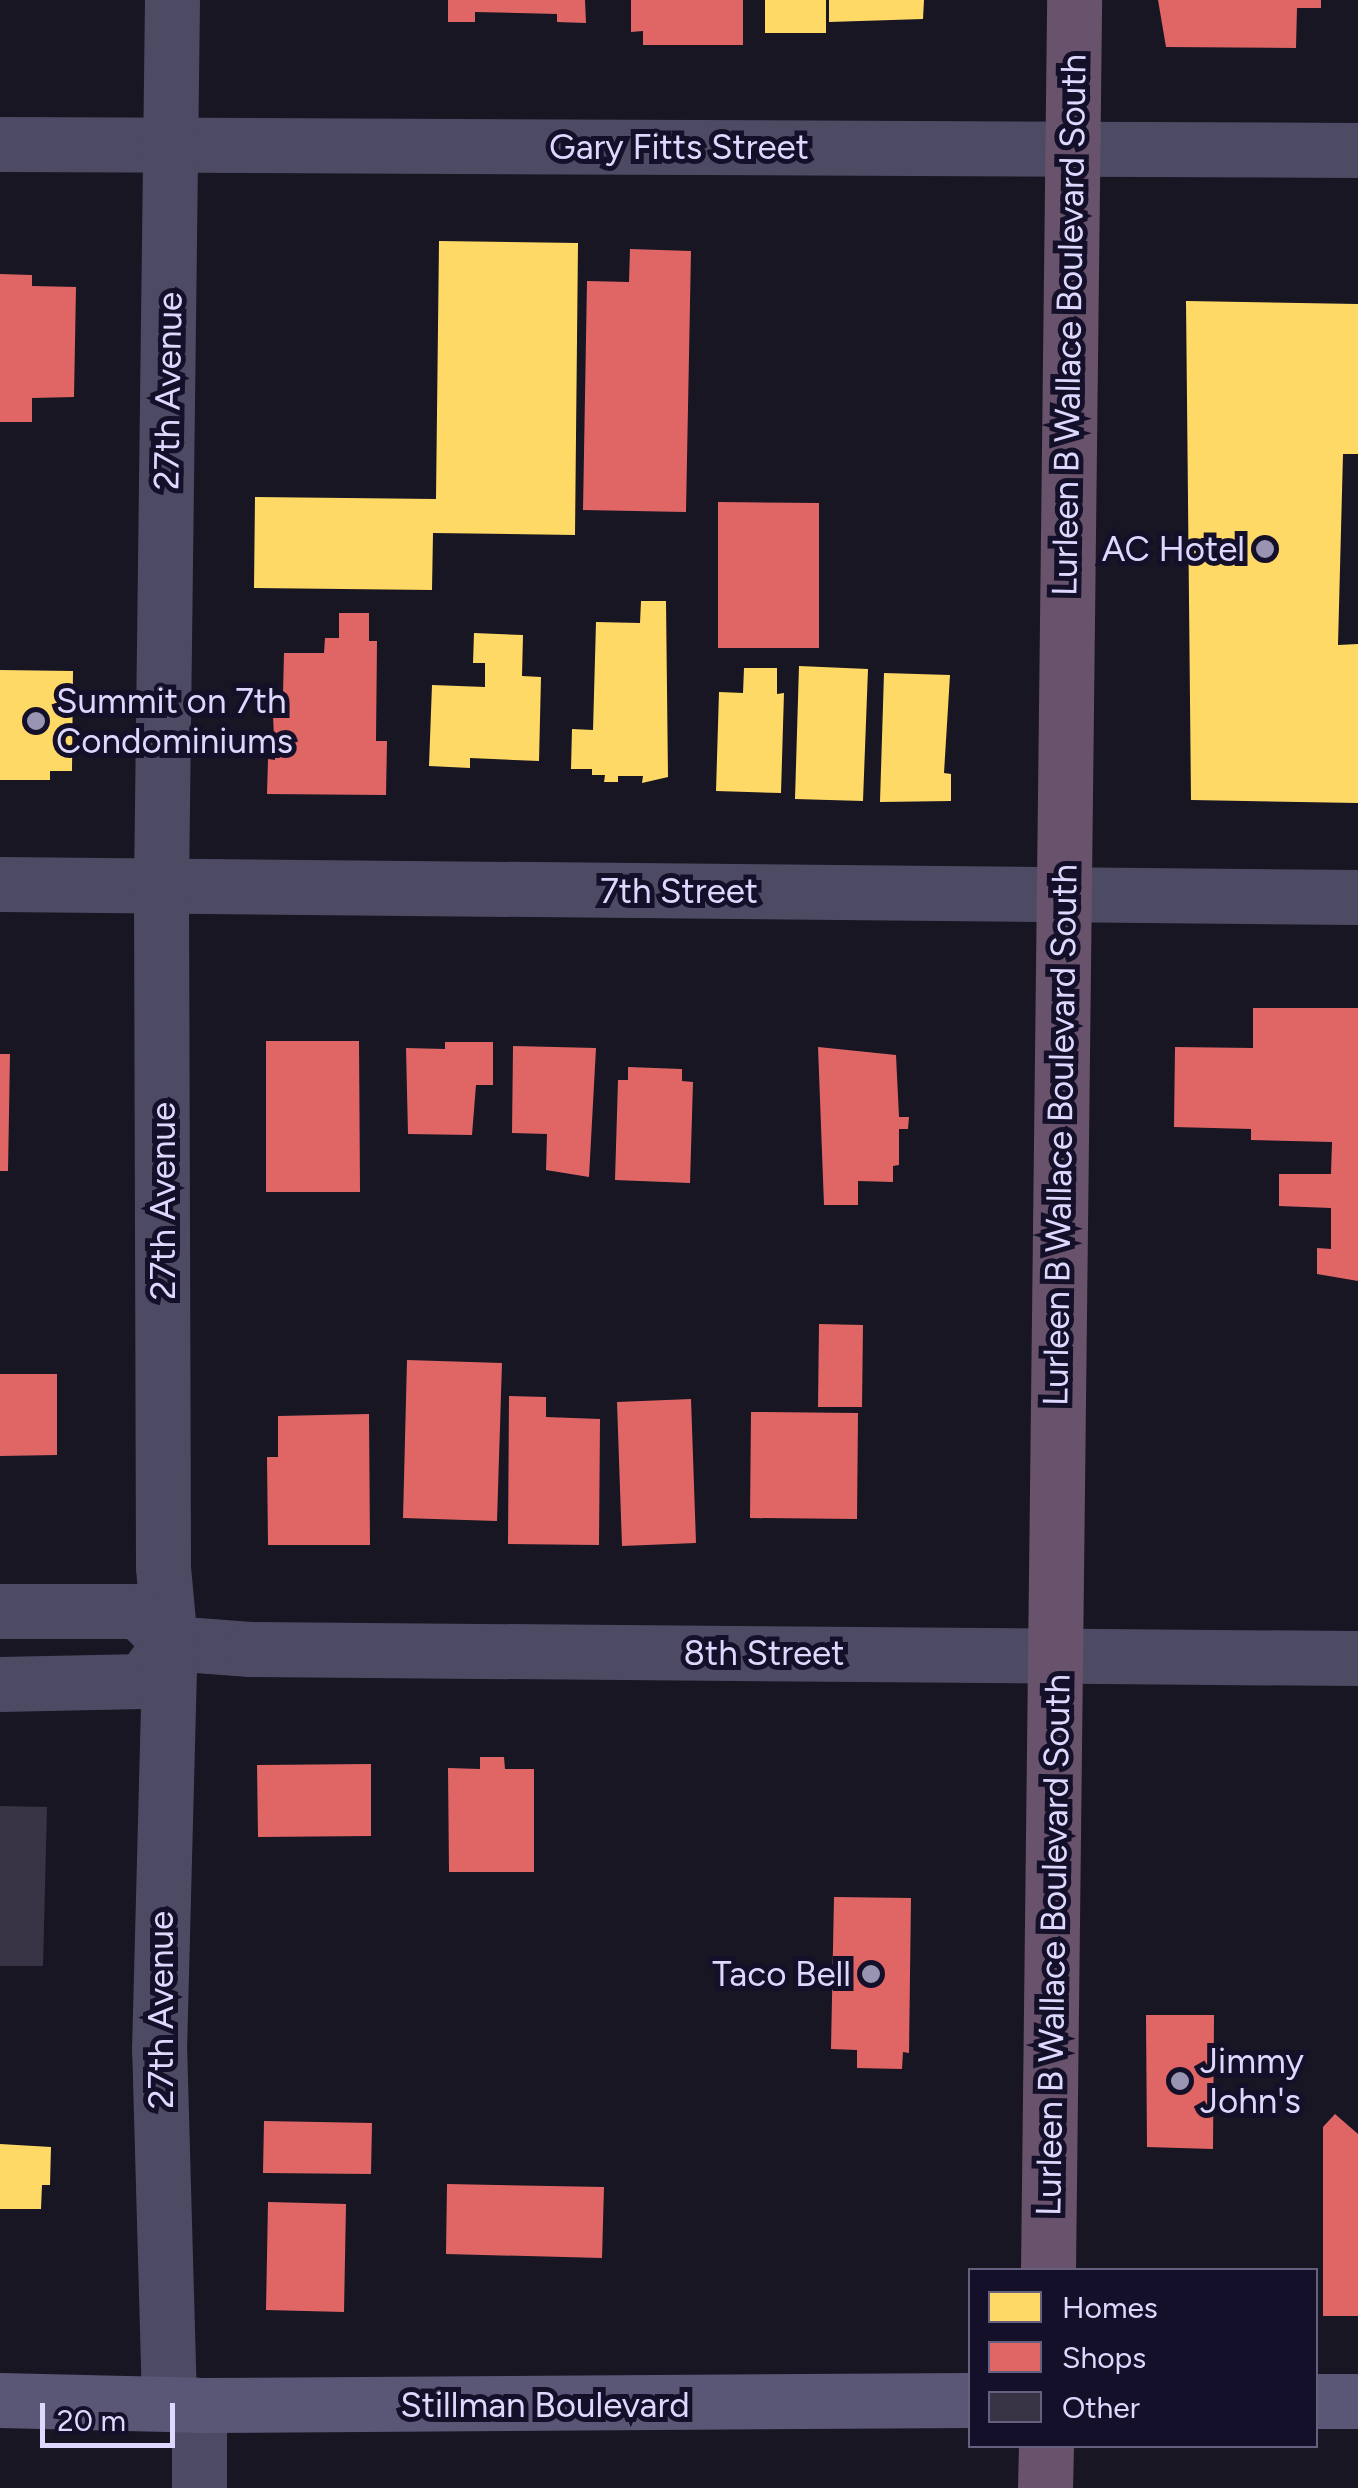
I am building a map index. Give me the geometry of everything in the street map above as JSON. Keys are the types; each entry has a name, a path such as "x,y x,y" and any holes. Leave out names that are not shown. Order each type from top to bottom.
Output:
{"highway":[{"name":"Lurleen B Wallace Boulevard South","path":"1048,2268 1074,0"},
{"path":"1045,2488 1046,2448"}],"main road":[{"name":"Stillman Boulevard","path":"0,2400 968,2400"},
{"path":"1318,2401 1358,2401"}],"street":[{"name":"27th Avenue","path":"172,0 161,886 163,1556 170,1643 158,2050 184,2403 199,2488"},
{"name":"Gary Fitts Street","path":"0,144 1358,150"},
{"name":"7th Street","path":"0,884 1358,897"},
{"path":"0,1611 138,1611 170,1643 142,1680 0,1684"},
{"name":"8th Street","path":"170,1643 1358,1658"}],"building: Homes":[{"path":"765,0 826,0 826,33 765,33"},
{"path":"829,0 924,0 923,19 829,22"},
{"path":"439,241 578,243 575,535 433,533 432,590 254,588 255,497 436,499"},
{"name":"AC Hotel","path":"1186,301 1358,304 1358,454 1343,454 1338,645 1358,644 1358,803 1191,800"},
{"path":"641,601 666,601 668,777 642,783 643,776 618,776 618,782 604,782 605,775 592,775 592,769 571,769 572,729 593,730 596,622 640,623"},
{"path":"474,633 523,635 522,676 541,677 539,761 470,758 470,768 429,766 432,685 485,687 485,663 473,663"},
{"path":"799,666 868,669 863,801 795,799"},
{"path":"744,668 777,668 777,694 784,693 781,793 716,791 719,692 743,693"},
{"name":"Summit on 7th Condominiums","path":"0,670 73,671 72,771 50,771 50,780 0,780"},
{"path":"884,673 950,675 944,773 951,774 951,801 880,802"},
{"path":"0,2144 51,2147 50,2185 42,2185 41,2209 0,2209"}],"building: Shops":[{"path":"448,0 585,0 586,23 557,22 557,14 475,12 475,22 448,22"},
{"path":"631,0 743,0 743,45 643,45 643,31 631,32"},
{"path":"1158,0 1321,0 1321,8 1297,8 1296,48 1166,47"},
{"path":"630,249 691,251 686,512 583,510 587,281 629,282"},
{"path":"0,274 32,275 32,286 76,287 74,397 32,398 32,422 0,422"},
{"path":"718,502 819,503 819,648 718,648"},
{"path":"339,613 369,613 369,641 377,641 376,741 387,741 386,795 267,794 268,759 275,760 272,693 283,693 284,653 324,653 325,638 339,638"},
{"path":"1253,1008 1358,1008 1358,1281 1317,1274 1317,1248 1331,1249 1331,1208 1279,1206 1279,1174 1331,1174 1332,1142 1251,1140 1251,1129 1174,1127 1175,1047 1253,1048"},
{"path":"266,1041 359,1041 360,1192 266,1192"},
{"path":"445,1042 493,1042 493,1085 476,1085 472,1135 408,1134 406,1048 445,1049"},
{"path":"513,1046 596,1048 589,1177 546,1170 547,1134 512,1133"},
{"path":"818,1047 896,1055 899,1117 909,1117 908,1129 899,1129 899,1165 893,1166 893,1182 858,1181 858,1205 824,1205"},
{"path":"0,1054 10,1054 8,1171 0,1171"},
{"path":"628,1067 682,1069 682,1081 693,1082 690,1183 615,1180 618,1080 628,1080"},
{"path":"819,1324 863,1325 862,1407 818,1407"},
{"path":"407,1360 502,1363 497,1521 403,1518"},
{"path":"0,1374 57,1374 57,1455 0,1456"},
{"path":"509,1396 546,1397 546,1417 600,1419 599,1545 508,1544"},
{"path":"691,1399 696,1543 622,1546 617,1402"},
{"path":"751,1412 858,1413 857,1519 750,1518"},
{"path":"369,1414 370,1545 268,1545 267,1457 278,1457 278,1416"},
{"path":"480,1757 504,1757 505,1769 534,1769 534,1872 449,1872 448,1768 480,1769"},
{"path":"371,1764 371,1836 258,1837 257,1765"},
{"name":"Taco Bell","path":"834,1897 911,1898 909,2053 903,2052 902,2069 857,2068 857,2050 831,2049"},
{"name":"Jimmy John's","path":"1146,2015 1214,2015 1213,2149 1147,2147"},
{"path":"1335,2114 1358,2134 1358,2316 1323,2316 1323,2127"},
{"path":"264,2121 372,2123 371,2174 263,2173"},
{"path":"447,2184 604,2187 602,2258 446,2254"},
{"path":"268,2202 346,2204 344,2312 266,2310"}],"building: Other":[{"path":"0,1806 47,1807 43,1966 0,1966"}],"place":[{"name":"AC Hotel","path":"1265,549"},
{"name":"Summit on 7th Condominiums","path":"36,721"},
{"name":"Taco Bell","path":"871,1974"},
{"name":"Jimmy John's","path":"1180,2081"}]}
